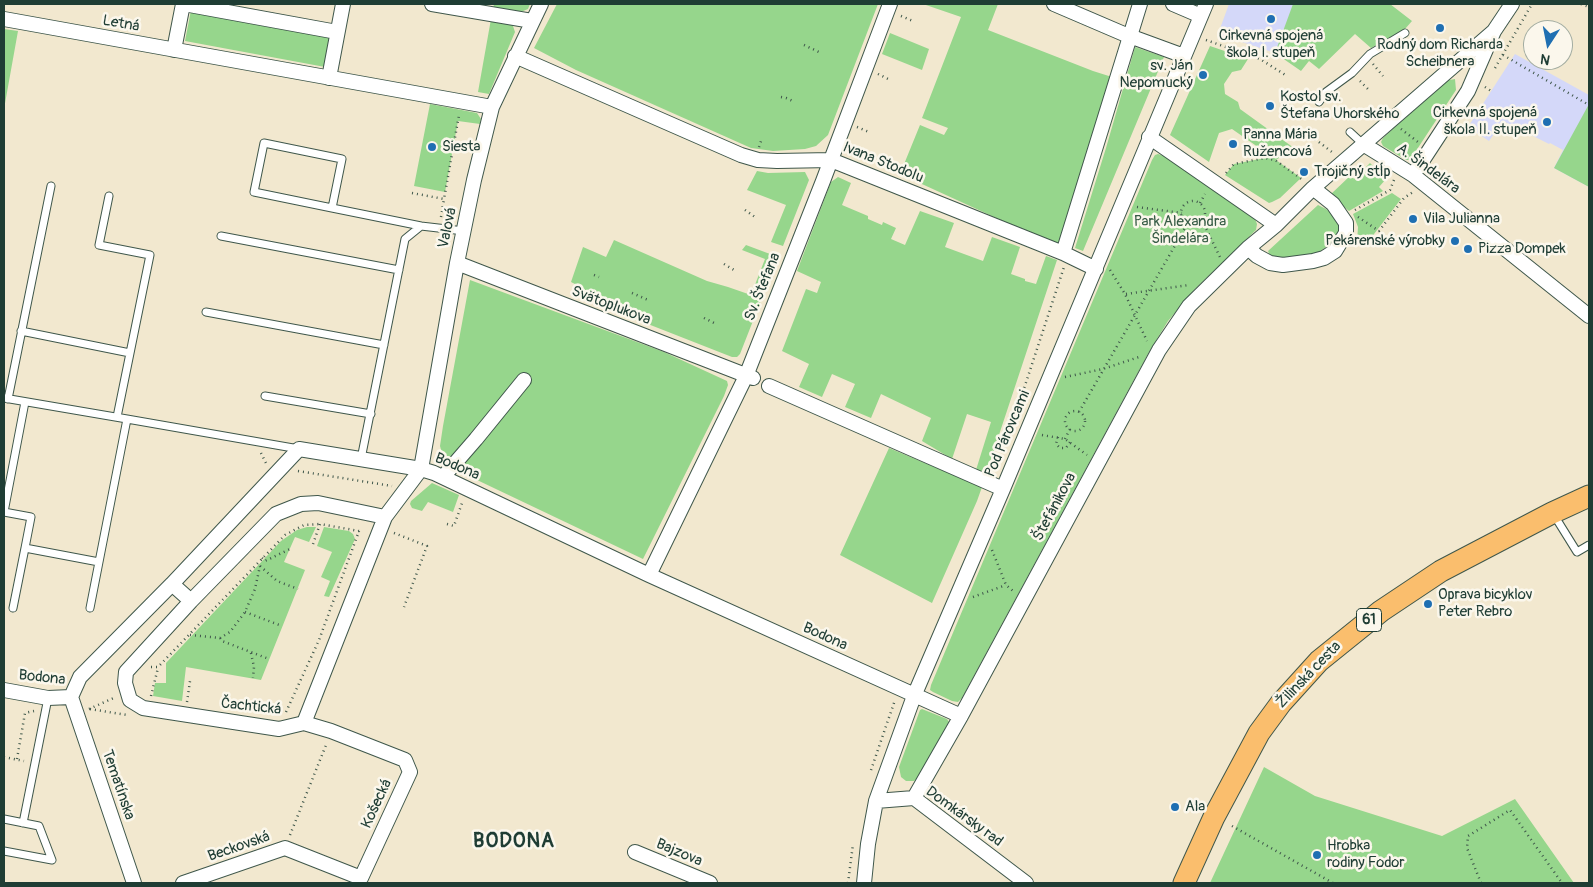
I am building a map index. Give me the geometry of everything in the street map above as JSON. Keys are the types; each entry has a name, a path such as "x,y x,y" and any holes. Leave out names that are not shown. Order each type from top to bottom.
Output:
{"main road":[{"name":"Žilinská cesta","path":"1184,883 1214,817 1258,734 1281,703 1318,661 1366,622 1426,580 1552,513 1589,496"}],"street":[{"path":"174,50 183,4 338,32"},
{"path":"329,78 343,4"},
{"path":"432,4 532,21"},
{"name":"Valová","path":"421,469 457,263 474,180 492,108 541,4"},
{"name":"Sv. Štefana","path":"649,575 749,377 890,4"},
{"path":"1054,4 1130,37 1184,56"},
{"path":"1063,253 1140,4"},
{"path":"1173,4 1203,10"},
{"name":"Štefánikova","path":"1414,175 1468,91 1494,31 1512,4"},
{"name":"Pod Párovcami","path":"864,883 868,844 876,802 914,696 1003,489 1203,10"},
{"name":"Letná","path":"4,19 462,101 492,108"},
{"name":"Štefánikova","path":"914,798 961,716 1159,350 1189,306 1248,248 1276,225 1311,183 1363,144 1494,31"},
{"name":"Ivana Stodolu","path":"515,56 741,155 758,160 831,160 1096,268"},
{"path":"1149,137 1276,225"},
{"name":"A. Šindelára","path":"1363,144 1414,175 1589,316"},
{"path":"1248,248 1257,256 1270,263 1283,265 1313,261 1324,258 1335,251 1346,233 1346,223 1334,204 1311,183"},
{"name":"Svätoplukova","path":"457,263 749,377"},
{"path":"443,477 524,380"},
{"path":"769,386 1003,489"},
{"name":"Bodona","path":"4,690 47,703 71,697 80,677 172,584 299,449 421,469 443,477 649,575 961,716"},
{"path":"304,723 384,525 421,469"},
{"path":"127,691 125,683 126,672 191,601 276,514 301,504 318,503 384,525"},
{"path":"172,584 191,601"},
{"name":"Čachtická","path":"127,691 130,700 143,708 278,729 304,723"},
{"name":"Tematínska","path":"71,697 134,883"},
{"name":"Košecká","path":"304,723 331,731 405,760 410,772 361,878"},
{"name":"Domkársky rad","path":"876,802 914,798 1026,883"},
{"name":"Beckovská","path":"183,883 285,848 361,878"},
{"name":"Bajzova","path":"635,852 710,883"}],"lane":[{"path":"1319,102 1326,92 1352,73 1370,54 1405,33"},
{"path":"1350,132 1363,144"},
{"path":"332,208 342,159 264,143 254,192 332,208 420,226 464,231"},
{"path":"51,186 6,398 299,449"},
{"path":"109,196 99,245 150,255 117,417"},
{"path":"361,459 406,238 420,226"},
{"path":"221,236 399,270"},
{"path":"206,312 384,345"},
{"path":"21,331 130,353"},
{"path":"265,396 371,414"},
{"path":"13,608 31,517 4,512 25,402"},
{"path":"90,608 127,419"},
{"path":"1552,513 1577,552 1589,545"},
{"path":"25,548 99,562"},
{"path":"23,823 47,703"},
{"path":"4,819 39,826 52,860 4,851"}],"path":[{"path":"1494,69 1532,4"},
{"path":"1581,4 1589,7"},
{"path":"905,18 913,21"},
{"path":"1204,45 1209,32"},
{"path":"1206,40 1260,59 1287,76"},
{"path":"804,45 819,52"},
{"path":"1503,55 1589,105"},
{"path":"885,77 890,80"},
{"path":"1480,93 1484,85 1491,91"},
{"path":"780,97 795,102"},
{"path":"444,228 440,220 462,101"},
{"path":"1398,127 1419,143"},
{"path":"862,129 869,132"},
{"path":"1308,133 1334,153 1329,158"},
{"path":"1224,175 1234,164 1265,158 1276,160 1304,181 1311,183"},
{"path":"1391,176 1394,180 1390,190 1351,212 1379,231 1410,192 1418,194"},
{"path":"1200,203 1207,191"},
{"path":"412,193 444,199"},
{"path":"1192,201 1200,203 1205,213 1202,220 1196,224 1188,224 1183,218 1183,207 1192,201"},
{"path":"1133,215 1137,207 1182,213"},
{"path":"745,210 755,216"},
{"path":"1202,220 1221,258"},
{"path":"1079,412 1188,224"},
{"path":"1107,279 1113,263"},
{"path":"724,264 734,270"},
{"path":"1110,270 1136,314 1149,345 1154,337"},
{"path":"594,275 599,277"},
{"path":"1125,294 1194,285 1188,291"},
{"path":"632,293 648,300"},
{"path":"704,318 714,323"},
{"path":"1069,368 1065,377 1104,369 1143,356 1138,364"},
{"path":"1070,412 1079,412 1084,417 1083,426 1078,430 1070,429 1066,424 1066,417 1070,412"},
{"path":"1065,439 1070,429"},
{"path":"1040,434 1065,439 1087,455"},
{"path":"1058,437 1056,444 1060,448 1066,448 1070,442"},
{"path":"259,450 267,464"},
{"path":"447,524 454,526 465,494"},
{"path":"283,718 303,675 332,603 361,523 384,525 427,546 404,607"},
{"path":"150,700 158,667 285,535 304,525 320,524 359,531"},
{"path":"313,544 320,524"},
{"path":"988,557 992,548 1006,584 1015,593"},
{"path":"262,558 265,561 290,549"},
{"path":"256,564 277,581 298,589"},
{"path":"189,635 220,638 230,632 245,612 255,589 260,566"},
{"path":"974,590 970,598 1006,584"},
{"path":"245,612 282,626"},
{"path":"220,638 222,641 269,659"},
{"path":"251,653 254,667 253,678"},
{"path":"149,666 158,667"},
{"path":"186,706 190,681 192,681"},
{"path":"89,709 127,691"},
{"path":"17,759 25,714 47,703"},
{"path":"285,848 331,731"},
{"path":"4,756 35,763"},
{"path":"1481,883 1467,848 1468,836 1510,810 1562,883"},
{"path":"1232,826 1333,883"}],"shaded area":[{"name":"Cirkevná spojená škola I. stupeň","path":"1229,4 1334,4 1283,59 1275,53 1218,34"},
{"name":"Cirkevná spojená škola II. stupeň","path":"1515,54 1523,58 1523,70 1544,70 1589,95 1589,187 1554,168 1563,150 1550,143 1503,121 1504,129 1501,132 1496,131 1489,141 1468,127"}],"green space":[{"path":"494,4 530,4 528,9 516,14 493,9"},
{"path":"557,4 878,4 828,135 816,146 805,149 773,151 751,148 576,70 534,48"},
{"path":"923,4 998,4 988,30 1112,77 1084,161 1086,162 1061,246 900,174 920,125 944,135 948,128 922,118 961,17"},
{"path":"1293,4 1390,4 1412,21 1405,29 1371,48 1355,34 1319,69 1309,61 1301,71 1275,53"},
{"path":"191,10 331,36 325,67 185,41"},
{"path":"491,19 512,23 515,32 489,94 478,92"},
{"path":"4,29 18,31 4,109"},
{"path":"890,33 929,49 922,70 882,54"},
{"path":"1210,46 1248,59 1241,70 1232,72 1224,84 1225,94 1238,102 1240,109 1294,148 1276,160 1301,178 1280,198 1272,202 1269,203 1225,175 1234,164 1265,158 1268,154 1232,129 1219,133 1209,162 1170,135"},
{"path":"1135,47 1164,57 1083,251 1075,248"},
{"path":"1455,79 1456,90 1410,160 1406,160 1383,146 1381,142 1383,138 1444,81"},
{"path":"430,104 477,113 481,119 480,124 458,121 445,192 414,186"},
{"path":"1589,104 1589,187 1554,168"},
{"name":"Park Alexandra Šindelára","path":"1158,154 1164,156 1255,219 1257,224 1256,230 1195,289 1168,321 1149,352 962,698 958,702 952,701 930,690 931,685 1152,160"},
{"path":"1370,163 1386,179 1379,187 1383,191 1349,211 1330,195 1351,175 1354,179"},
{"path":"757,171 768,173 805,172 809,180 783,246 771,242 786,205 747,190"},
{"path":"838,177 851,183 842,205 868,216 868,219 882,225 883,222 896,228 891,239 905,245 920,211 954,223 945,247 983,261 992,237 1020,247 1011,274 1025,279 1025,281 1036,284 1046,256 1057,260 986,474 976,470 991,422 967,414 952,459 922,441 931,418 881,394 871,418 845,407 855,384 832,374 822,397 799,387 809,364 782,351 806,289 817,293 821,282 797,271 831,182"},
{"path":"1392,193 1401,199 1364,247 1357,242 1358,227 1353,214"},
{"path":"1318,205 1339,219 1341,231 1334,241 1314,256 1279,261 1270,256 1268,251"},
{"path":"614,240 707,281 751,295 765,259 742,250 746,245 778,257 740,354 737,357 732,357 574,295 577,285 571,282 583,247 606,257"},
{"path":"470,280 664,352 727,381 728,385 724,396 643,559 477,480 448,464 443,457 440,446 443,426"},
{"path":"889,448 982,487 932,603 840,555"},
{"path":"432,483 459,495 453,512 428,502 422,511 412,508 411,501"},
{"path":"316,527 309,542 295,537 284,562 305,570 261,680 186,667 182,701 153,696 155,683 166,683 166,663 281,541 297,530"},
{"path":"324,527 349,531 355,539 329,597 324,596 330,581 321,577 332,552 317,546"},
{"path":"922,709 947,719 949,722 920,776 914,781 906,781 901,777 899,767"},
{"path":"1264,767 1315,796 1442,836 1515,799 1574,883 1210,883"}],"place":[{"name":"Cirkevná spojená škola I. stupeň","path":"1271,19"},
{"name":"Rodný dom Richarda Scheibnera","path":"1440,28"},
{"name":"sv. Ján Nepomucký","path":"1203,75"},
{"name":"Kostol sv. Štefana Uhorského","path":"1270,106"},
{"name":"Cirkevná spojená škola II. stupeň","path":"1547,122"},
{"name":"Panna Mária Ružencová","path":"1233,144"},
{"name":"Siesta","path":"432,147"},
{"name":"Trojičný stĺp","path":"1304,172"},
{"name":"Vila Julianna","path":"1413,219"},
{"name":"Pekárenské výrobky","path":"1455,241"},
{"name":"Pizza Dompek","path":"1468,249"},
{"name":"Oprava bicyklov Peter Rebro","path":"1428,604"},
{"name":"Ala","path":"1175,807"},
{"name":"Hrobka rodiny Fodor","path":"1317,855"}],"district":[{"name":"BODONA","path":"514,842"}]}
